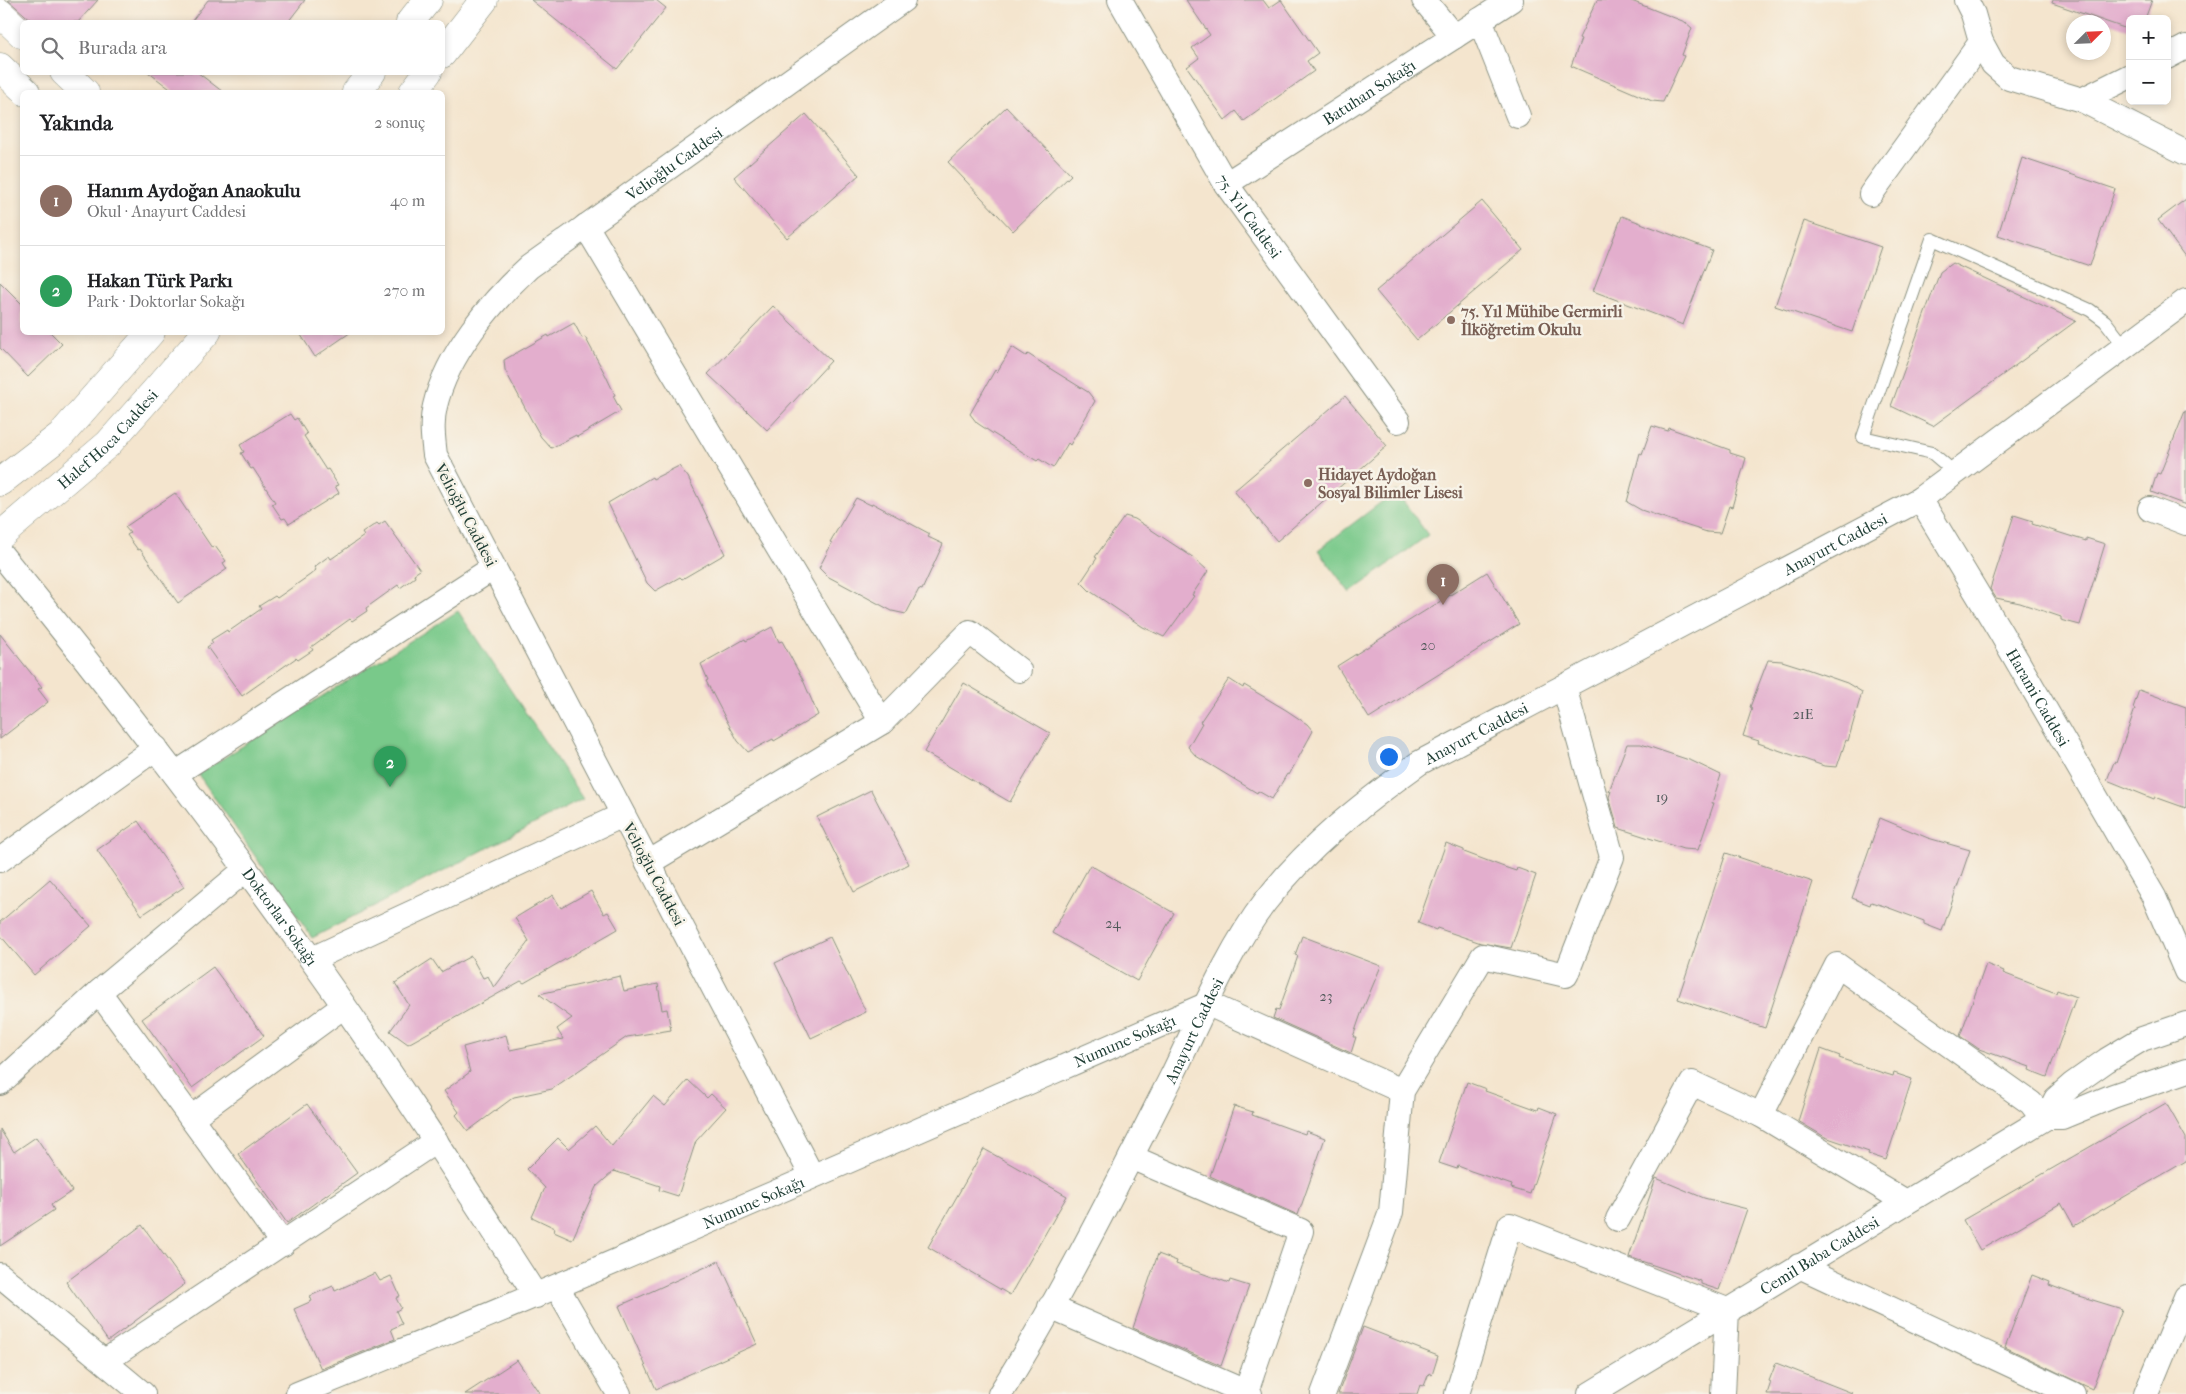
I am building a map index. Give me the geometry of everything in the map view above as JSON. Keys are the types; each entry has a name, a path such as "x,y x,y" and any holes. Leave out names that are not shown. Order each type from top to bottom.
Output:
{"main road":[{"path":"412,20 428,0"},
{"path":"445,50 484,0"},
{"path":"0,13 20,32"},
{"path":"0,67 24,90"},
{"path":"67,75 83,90"},
{"path":"358,90 370,75"},
{"path":"414,90 426,75"},
{"path":"0,482 61,434 148,335"},
{"name":"Halef Hoca Caddesi","path":"0,536 108,444 204,335"}],"street":[{"name":"Velioğlu Caddesi","path":"812,1176 435,455 433,423 437,398 452,362 492,304 529,267 903,0"},
{"name":"75. Yıl Caddesi","path":"1120,0 1226,184 1398,421"},
{"path":"1424,0 1454,37"},
{"name":"Batuhan Sokağı","path":"1226,184 1511,0"},
{"path":"1966,0 1981,42 1993,64 2008,78 2082,100 2186,153"},
{"path":"1480,20 1518,116"},
{"path":"1871,194 1981,42"},
{"path":"2171,55 2186,47"},
{"path":"2082,100 2126,78"},
{"path":"586,226 882,722"},
{"name":"Anayurt Caddesi","path":"1000,1394 1050,1307 1131,1157 1245,930 1266,902 1313,848 1341,822 1370,798 1420,763 1920,499 2186,302"},
{"name":"Harami Caddesi","path":"1920,499 2001,633 2154,897"},
{"path":"2150,508 2186,522"},
{"name":"Doktorlar Sokağı","path":"0,553 156,748 312,959 436,1141 619,1394"},
{"path":"175,774 494,568"},
{"path":"648,863 882,722 970,632 1019,670"},
{"path":"1323,1394 1391,1212 1402,1091 1483,956 1566,975 1612,857 1564,687"},
{"path":"0,860 156,748"},
{"path":"312,959 623,815"},
{"path":"0,1083 100,992 246,870"},
{"path":"2154,897 2186,935"},
{"path":"2154,897 2186,971"},
{"path":"1761,1115 1837,965 2031,1103 2045,1118"},
{"path":"100,992 283,1244"},
{"path":"1208,1004 1402,1091"},
{"name":"Numune Sokağı","path":"297,1394 547,1292 1208,1004"},
{"path":"191,1118 344,1006"},
{"name":"Cemil Baba Caddesi","path":"2045,1118 2056,1099 2073,1084 2107,1060 2142,1039 2186,1024"},
{"name":"Cemil Baba Caddesi","path":"1590,1394 2045,1118 2062,1117 2113,1096 2186,1071"},
{"path":"1618,1219 1692,1083 1761,1115 1906,1202"},
{"path":"105,1360 436,1141"},
{"path":"1050,1307 1248,1393 1301,1231 1131,1157"},
{"path":"1457,1394 1510,1224 1727,1310 1723,1394"},
{"path":"1800,1266 2073,1394"},
{"path":"5,1286 105,1360 143,1394"},
{"path":"2146,1394 2186,1297"}],"lane":[{"path":"1952,475 1946,465 1932,453 1862,437 1932,239 2090,310 2105,321 2125,347"}],"green space":[{"path":"1396,491 1428,535 1350,593 1318,550"},
{"path":"458,611 583,799 312,938 198,774"}],"building":[{"path":"8,0 98,0 80,20 31,20"},
{"path":"208,0 305,0 290,20 193,20"},
{"path":"531,0 656,0 666,8 617,69"},
{"path":"1186,0 1263,0 1269,8 1281,0 1318,53 1307,61 1314,71 1244,121 1236,111 1225,120 1187,67 1199,58 1192,48 1210,35"},
{"path":"1597,0 1629,0 1685,22 1692,28 1682,55 1684,56 1663,102 1652,101 1571,66 1581,39 1579,38"},
{"path":"2053,0 2152,0 2146,15 2126,15 2126,29 2111,23 2111,15 2087,15 2052,3"},
{"path":"152,75 201,75 220,90 171,90"},
{"path":"1006,107 1071,175 1013,231 948,162"},
{"path":"806,114 859,175 787,238 734,177"},
{"path":"2022,158 2115,189 2090,266 1998,235"},
{"path":"2186,199 2186,258 2158,220"},
{"path":"1482,201 1523,250 1417,340 1376,291"},
{"path":"1622,216 1712,250 1683,325 1593,291"},
{"path":"1804,221 1881,247 1852,332 1775,306"},
{"path":"1952,263 2076,321 1933,426 1891,406 1940,272"},
{"path":"0,282 20,302 20,335 53,335 62,344 28,377 0,348"},
{"path":"773,306 831,361 767,430 708,374"},
{"path":"574,323 582,338 585,337 606,376 621,411 577,437 576,435 551,448 541,437 532,421 505,370 504,360 548,335 549,337"},
{"path":"301,335 347,335 315,357"},
{"path":"1012,347 1026,356 1028,354 1088,392 1095,401 1070,445 1068,443 1053,468 1039,459 1037,461 992,433 977,423 970,414 995,370 997,372"},
{"path":"1345,396 1387,446 1277,541 1234,491"},
{"path":"2185,411 2186,505 2151,492 2157,473 2160,474"},
{"path":"290,414 294,420 297,418 307,434 304,436 338,485 335,486 339,493 289,524 285,518 282,519 272,504 275,502 241,453 244,452 240,445"},
{"path":"1652,426 1668,431 1669,428 1730,450 1730,453 1746,458 1732,507 1729,506 1720,533 1707,532 1688,526 1641,510 1627,502 1640,453 1642,454"},
{"path":"679,466 688,477 725,554 682,579 680,577 655,591 647,583 608,503 652,477 653,479"},
{"path":"175,493 212,548 215,546 226,561 223,563 227,569 178,603 140,549 138,550 127,535 130,533 125,527"},
{"path":"856,498 871,505 872,503 930,534 928,537 943,544 922,590 919,589 906,614 892,611 827,576 819,568 832,543 830,542"},
{"path":"2014,515 2033,521 2032,524 2086,541 2086,538 2105,544 2080,625 2061,620 2061,617 2020,603 1996,598 1990,589"},
{"path":"1125,516 1135,519 1194,558 1208,571 1192,595 1194,596 1164,637 1143,627 1090,591 1081,582 1097,558 1095,557"},
{"path":"385,521 420,570 414,574 415,577 400,588 398,585 366,608 367,611 352,621 350,619 311,647 313,650 298,660 296,658 242,696 207,647 213,643 211,640 227,630 228,632 261,609 259,606 275,596 277,598 310,575 316,570 314,567 329,556 331,559 364,536 362,533 377,523 379,525"},
{"path":"1487,572 1519,624 1369,718 1337,666"},
{"path":"772,627 779,642 782,641 803,680 818,715 774,741 773,739 748,752 738,741 729,725 706,681 708,680 701,664 745,639 746,641"},
{"path":"0,634 42,687 38,689 48,702 0,739"},
{"path":"1768,660 1782,661 1801,667 1847,683 1862,692 1848,741 1846,740 1837,767 1824,766 1743,736 1752,708 1750,707"},
{"path":"1229,679 1243,688 1244,685 1286,710 1307,724 1313,731 1289,775 1287,774 1272,799 1258,791 1257,793 1196,756 1188,747 1202,723 1200,722"},
{"path":"964,683 1050,733 1010,802 924,752"},
{"path":"2139,690 2186,707 2186,808 2155,797 2154,799 2107,780 2114,762 2116,763 2135,709 2133,708"},
{"path":"1627,744 1641,744 1692,761 1721,775 1712,803 1714,803 1698,850 1683,849 1618,828 1609,797 1611,791 1609,791"},
{"path":"871,790 909,864 854,892 817,817"},
{"path":"1880,818 1928,838 1970,850 1942,931 1924,924 1924,921 1884,906 1871,902 1870,905 1852,898"},
{"path":"138,821 184,887 142,915 97,850"},
{"path":"1446,843 1504,867 1516,871 1517,868 1536,875 1511,948 1481,943 1418,923"},
{"path":"1726,853 1813,882 1765,1028 1678,999"},
{"path":"1090,865 1174,913 1137,981 1052,933"},
{"path":"50,879 91,926 34,975 0,935 0,922"},
{"path":"591,891 604,914 608,912 618,929 524,983 521,981 408,1044 390,1031 409,1005 395,983 432,959 441,972 471,956 483,978 488,976 494,988 529,941 515,918 553,895 561,908"},
{"path":"1302,936 1381,966 1353,1037 1356,1037 1351,1053 1273,1018 1276,1009 1279,1010 1298,956 1295,955"},
{"path":"830,937 866,1012 811,1038 775,963"},
{"path":"1986,964 2004,971 2003,973 2056,993 2057,990 2076,997 2047,1077 2029,1070 2030,1067 1979,1049 1960,1036"},
{"path":"213,967 264,1036 192,1088 142,1019"},
{"path":"620,976 624,991 658,984 662,1010 667,1009 671,1030 627,1037 552,1089 514,1097 468,1131 456,1115 459,1112 444,1091 470,1072 463,1047 506,1035 510,1050 563,1039 557,1029 572,1018 539,994"},
{"path":"1821,1049 1840,1056 1839,1058 1880,1072 1893,1076 1894,1073 1912,1079 1886,1160 1825,1137 1798,1121"},
{"path":"688,1080 707,1098 711,1094 726,1108 696,1141 678,1196 659,1190 660,1186 614,1171 596,1187 572,1240 554,1232 555,1228 532,1217 545,1188 527,1169 558,1138 569,1149 595,1126 612,1146 653,1096 665,1106"},
{"path":"1467,1082 1486,1089 1485,1091 1538,1110 1539,1107 1557,1114 1530,1194 1511,1188 1512,1185 1458,1166 1457,1169 1439,1163"},
{"path":"2166,1103 2186,1138 2186,1161 2074,1226 2061,1203 1980,1250 1963,1220"},
{"path":"307,1104 357,1173 287,1223 238,1154"},
{"path":"1234,1106 1253,1112 1252,1115 1293,1130 1305,1134 1306,1131 1325,1138 1298,1215 1210,1176"},
{"path":"0,1129 14,1152 36,1137 72,1191 51,1205 54,1210 0,1246"},
{"path":"984,1149 1067,1196 1010,1295 928,1247"},
{"path":"1656,1178 1704,1198 1747,1209 1719,1290 1701,1284 1701,1281 1629,1257"},
{"path":"142,1225 185,1284 108,1341 66,1282"},
{"path":"1158,1254 1177,1261 1176,1264 1229,1283 1230,1280 1249,1286 1221,1366 1133,1328"},
{"path":"719,1261 757,1344 656,1389 619,1306"},
{"path":"375,1273 380,1281 391,1276 400,1296 396,1298 401,1308 396,1311 402,1324 391,1329 395,1339 321,1369 294,1309 312,1301 310,1296 333,1286 335,1291"},
{"path":"2032,1275 2050,1282 2049,1285 2122,1309 2092,1389 2005,1347"},
{"path":"1363,1327 1438,1356 1432,1375 1429,1373 1424,1386 1420,1385 1417,1394 1338,1394"},
{"path":"517,1360 540,1394 465,1394"},
{"path":"1776,1363 1852,1393 1767,1394 1771,1382 1769,1381"}],"place":[{"name":"75. Yıl Mühibe Germirli İlköğretim Okulu","path":"1451,320"},
{"name":"Hidayet Aydoğan Sosyal Bilimler Lisesi","path":"1308,483"},
{"name":"Hanım Aydoğan Anaokulu","path":"1443,605"},
{"name":"Hakan Türk Parkı","path":"390,787"}]}
